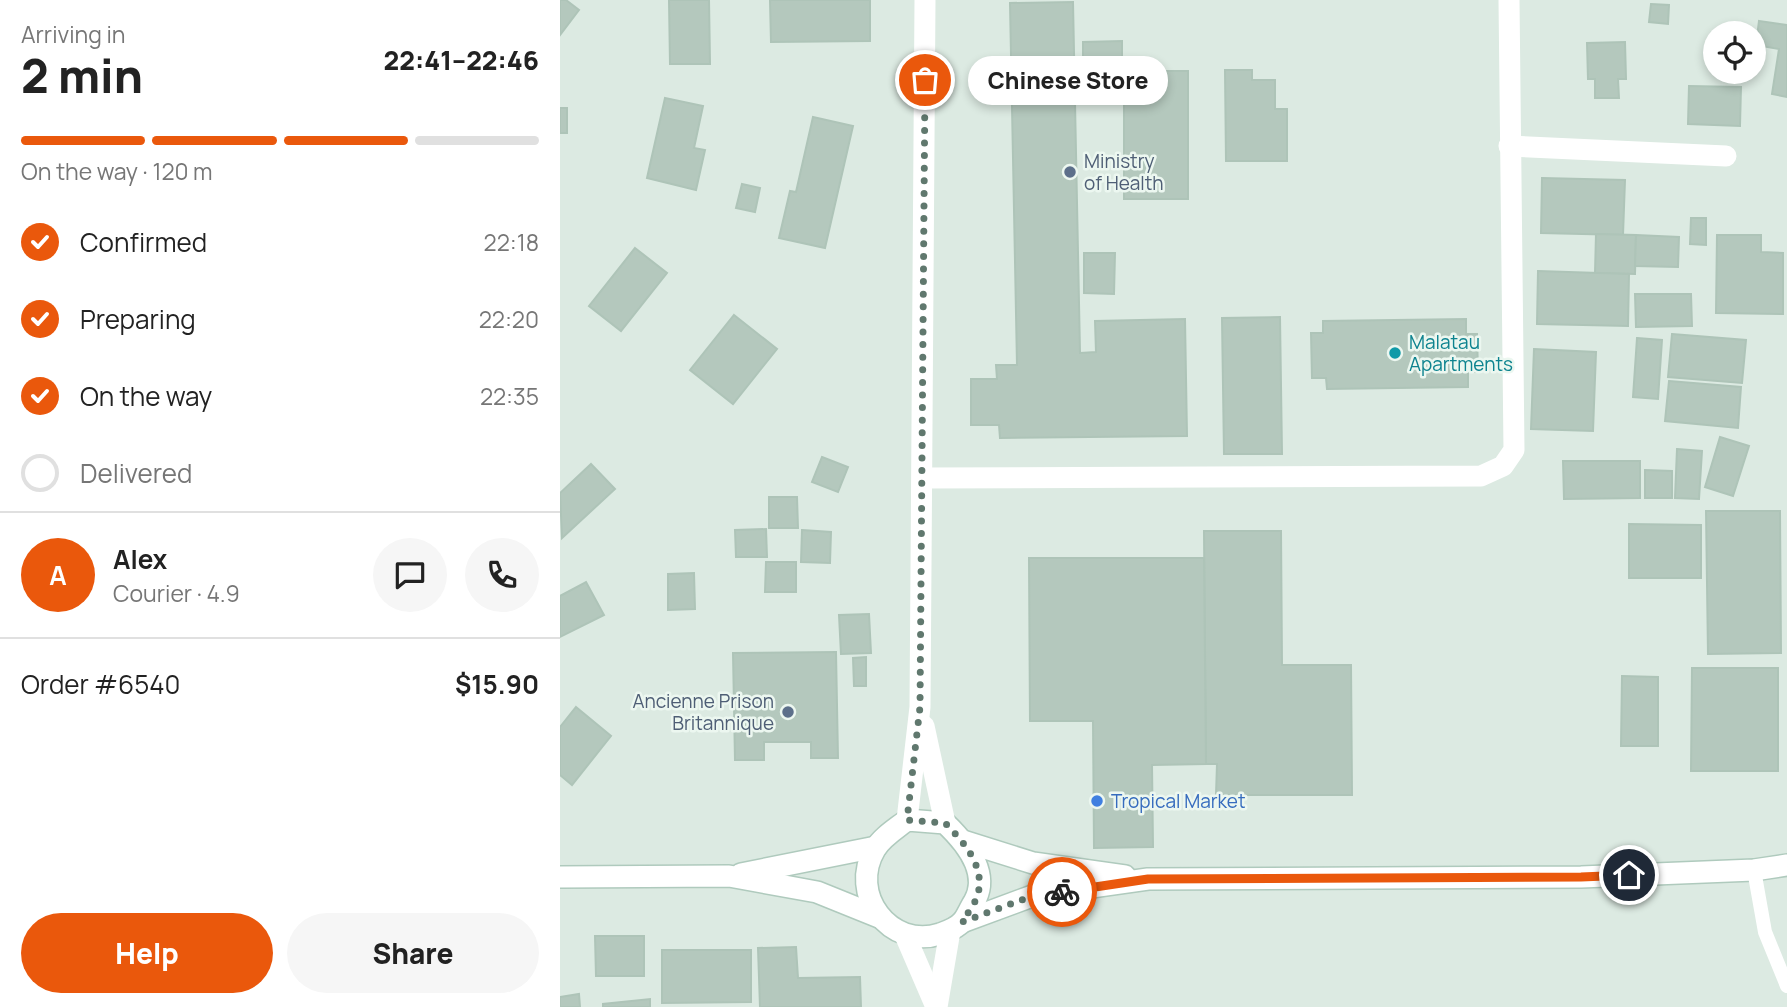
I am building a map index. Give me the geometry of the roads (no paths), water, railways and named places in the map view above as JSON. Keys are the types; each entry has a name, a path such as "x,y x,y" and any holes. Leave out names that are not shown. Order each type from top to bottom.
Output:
{"street":[{"path":"879,917 867,895 866,870 876,848 907,820 920,707 925,0"},
{"path":"923,478 1481,476 1503,466 1514,450 1509,0"},
{"path":"1510,146 1726,156"},
{"path":"920,707 945,823 963,841 978,867 978,896 956,926 936,1007"},
{"path":"907,820 945,823"},
{"path":"963,841 1033,863 1148,879"},
{"path":"560,877 729,876 876,848"},
{"path":"729,876 817,892 879,917 905,935 928,938 1035,895 1148,879 1581,877 1754,870 1787,865"},
{"path":"905,935 936,1007"}],"lane":[{"path":"1754,870 1765,932 1787,986"}],"place":[{"name":"Chinese Store","path":"925,80"},
{"name":"Ministry of Health","path":"1070,172"},
{"name":"Malatau Apartments","path":"1395,353"},
{"name":"Ancienne Prison Britannique","path":"788,712"},
{"name":"Tropical Market","path":"1097,801"}]}
